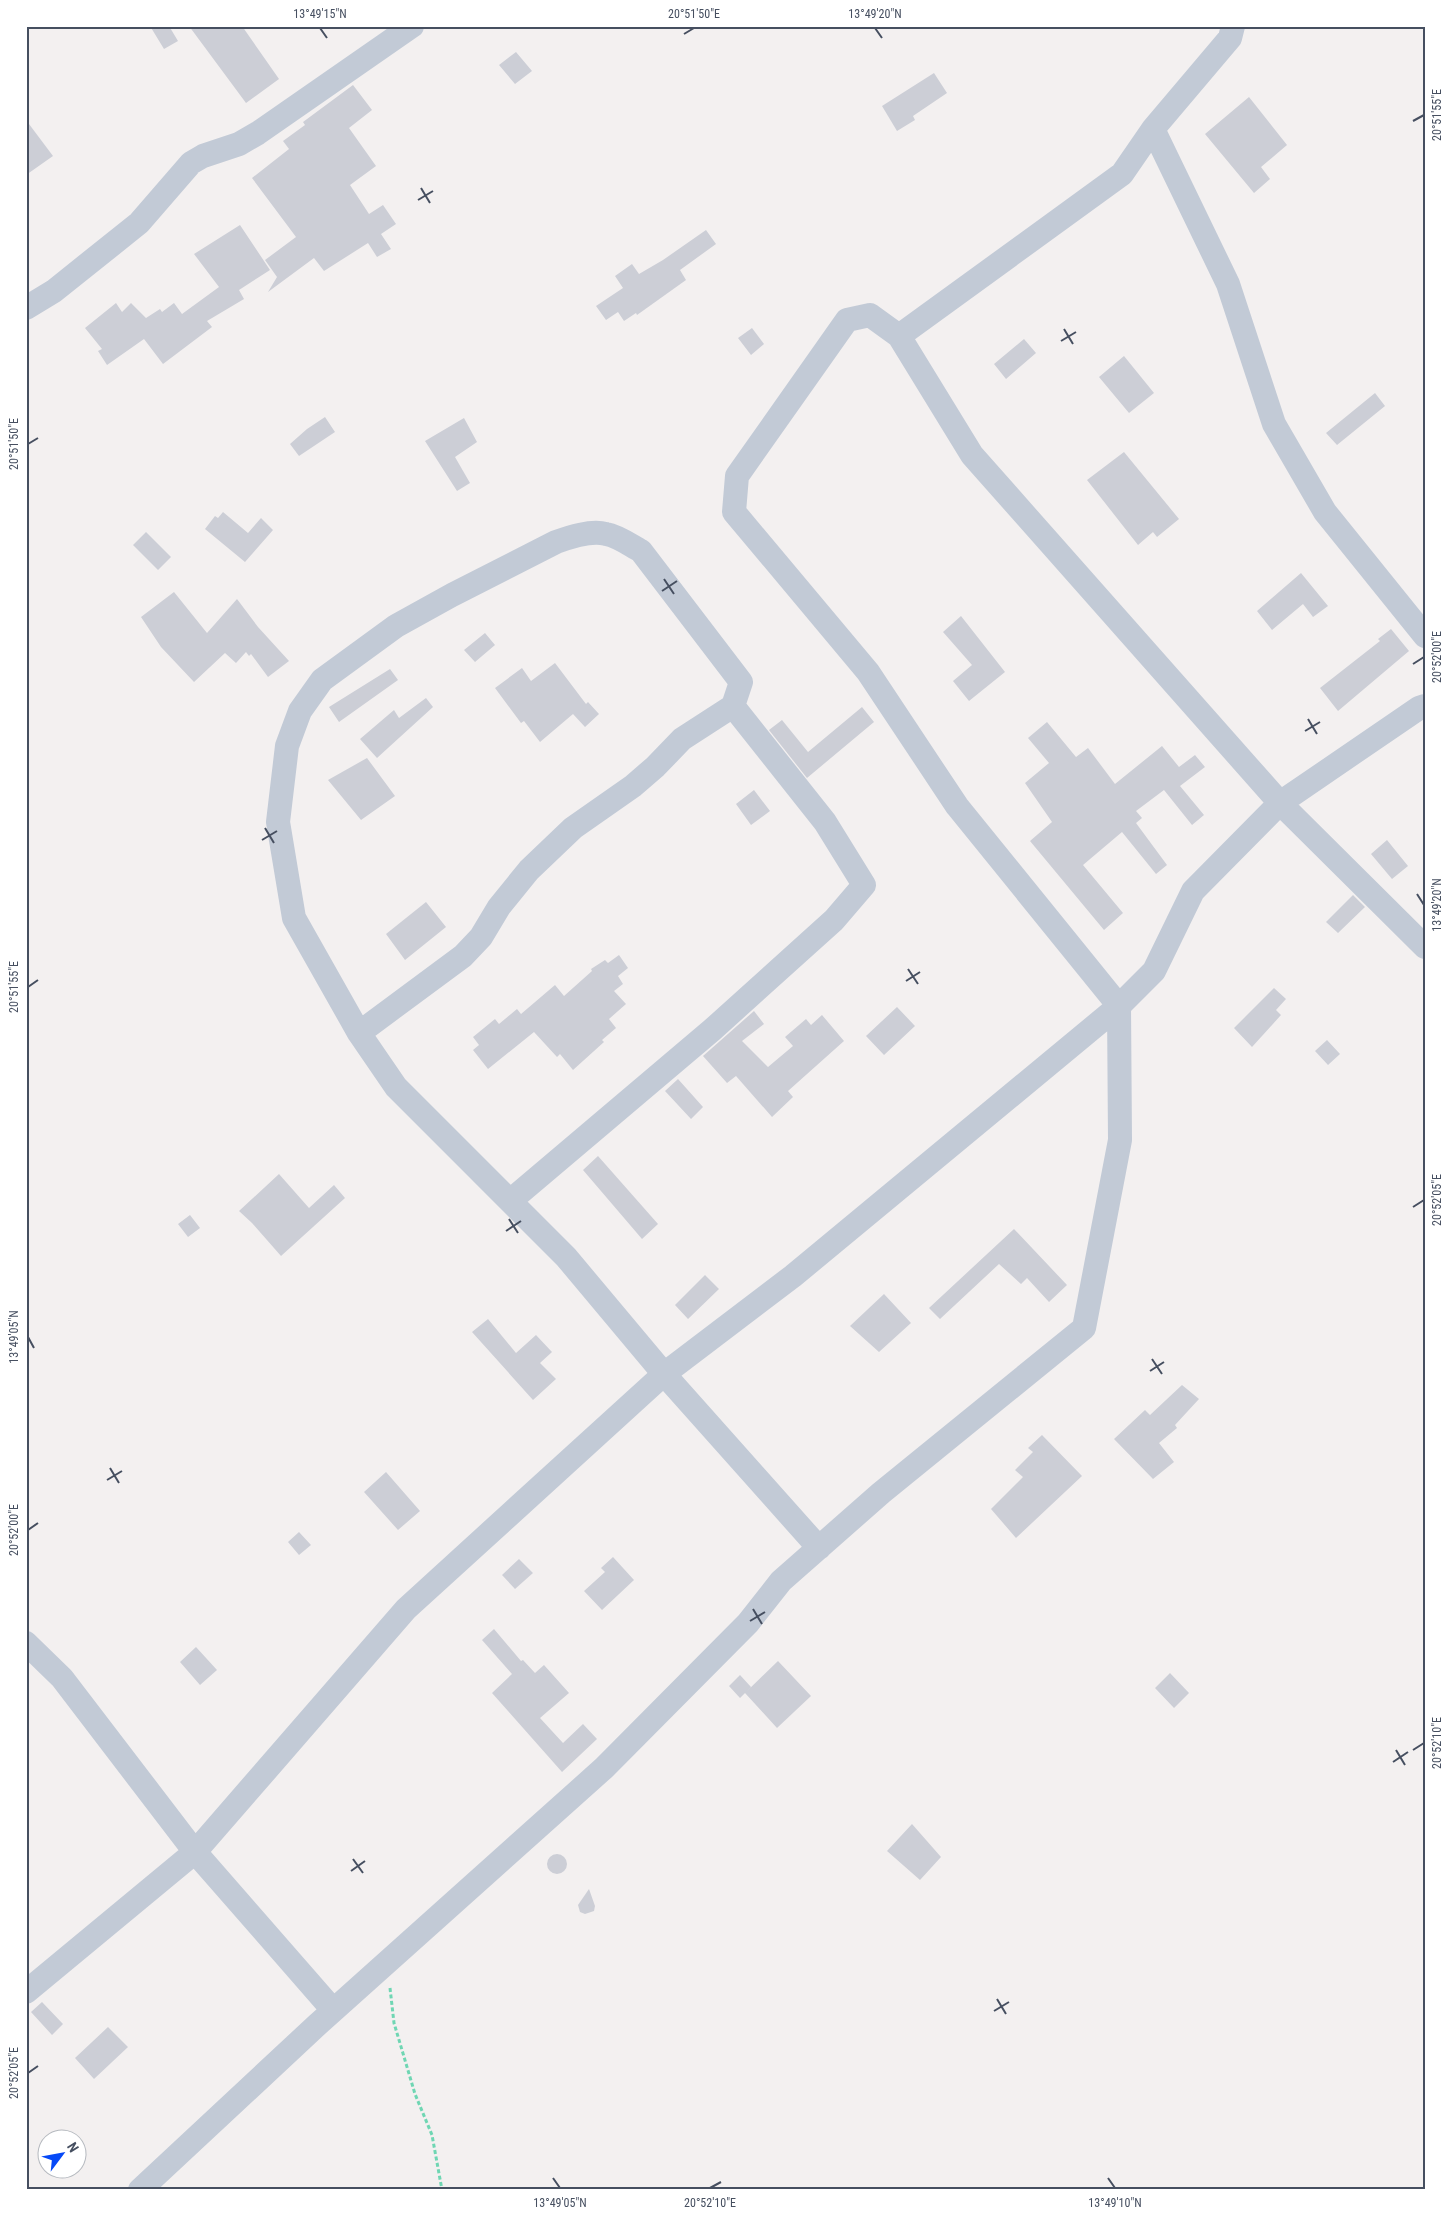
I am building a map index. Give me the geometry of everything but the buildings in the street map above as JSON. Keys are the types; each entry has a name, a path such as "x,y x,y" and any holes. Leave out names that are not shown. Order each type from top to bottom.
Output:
{"street":[{"path":"26,308 54,292 139,223 191,163 203,156 239,144 258,133 412,26"},
{"path":"899,336 1122,174 1153,129 1228,30"},
{"path":"1153,129 1228,284 1274,424 1325,512 1425,636"},
{"path":"140,2190 333,2010 604,1768 748,1622 781,1580 881,1493 1084,1328 1120,1140 1119,1006 957,806 868,672 734,512 737,476 847,320 870,315 899,336 972,455 1280,803 1425,947"},
{"path":"359,1033 463,956 481,937 498,906 529,870 573,828 633,786 655,767 682,739 733,706 741,682 641,551 605,533 573,536 556,542 478,581 396,626 322,680 300,711 287,746 278,822 294,918 359,1033 396,1087 566,1257 664,1374 819,1548"},
{"path":"510,1201 712,1030 834,920 864,886 825,822 733,706"},
{"path":"26,1992 195,1852 406,1609 664,1374 793,1276 1119,1006 1154,971 1193,890 1280,803 1419,708 1425,706"},
{"path":"26,1643 62,1678 195,1852 333,2010"}],"path":[{"path":"387,1962 394,2023 415,2094 432,2135 442,2190"}]}
